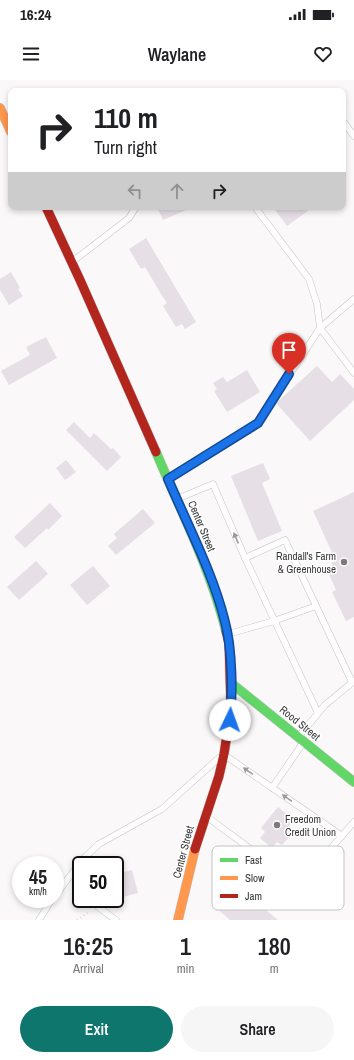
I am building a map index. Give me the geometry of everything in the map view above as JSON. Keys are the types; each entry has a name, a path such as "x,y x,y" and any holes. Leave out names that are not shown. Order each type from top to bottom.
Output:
{"main road":[{"path":"0,108 8,125"},
{"name":"Center Street","path":"47,210 177,499 213,584 228,635 231,708 224,754 219,776 195,850 178,920"},
{"name":"Rood Street","path":"231,683 354,782"}],"lane":[{"path":"346,125 354,136"},
{"path":"72,262 129,218 134,210"},
{"path":"257,210 309,279 317,304 320,328 354,373"},
{"path":"168,479 258,423 320,328 354,299"},
{"path":"177,499 213,484 245,558 318,713"},
{"path":"245,558 285,540 353,681 318,713 272,788"},
{"path":"228,635 316,606"},
{"path":"89,856 99,844 162,809 224,754 342,836"},
{"path":"206,816 247,846"},
{"path":"333,846 354,822"},
{"path":"64,885 72,876"},
{"path":"39,920 46,908"},
{"path":"99,908 116,920"}],"path":[{"path":"76,920 96,908"}],"building":[{"path":"158,210 186,210 163,220"},
{"path":"275,210 309,210 287,226"},
{"path":"146,238 196,322 185,329 182,324 176,327 163,306 167,303 145,267 141,269 129,249"},
{"path":"11,272 20,288 18,289 23,296 9,305 0,290 0,279"},
{"path":"46,337 57,358 9,385 1,371 30,355 26,347"},
{"path":"317,366 332,382 340,374 354,389 354,400 310,441 276,403"},
{"path":"247,370 260,392 227,412 214,391 217,389 213,383 223,377 227,382"},
{"path":"74,422 90,438 94,433 111,449 113,448 121,457 107,471 66,430"},
{"path":"66,460 76,472 65,480 56,468"},
{"path":"263,463 270,479 262,483 282,531 258,541 231,476"},
{"name":"Randall's Farm & Greenhouse","path":"354,492 354,617 346,621 332,592 336,590 327,570 333,567 331,563 336,561 313,511"},
{"path":"50,503 62,516 48,530 47,528 25,548 14,537"},
{"path":"143,509 155,523 116,555 108,546 117,538 114,534"},
{"path":"36,561 48,574 19,600 7,587"},
{"path":"93,566 110,586 87,605 70,585"},
{"name":"Freedom Credit Union","path":"278,807 294,820 287,828 293,833 282,845 277,842 274,846 270,846 260,838 265,832 261,828"},
{"path":"132,870 138,893 124,897 124,872"},
{"path":"218,910 266,910 278,920 230,920"}],"traffic: fast":[{"path":"156,452 212,585 226,631"},
{"path":"231,683 354,782"}],"traffic: slow":[{"path":"0,108 8,125"},
{"path":"178,920 195,849"}],"traffic: jam":[{"path":"47,210 156,452"},
{"path":"195,849 219,776 231,708 229,643 226,631"}],"place":[{"name":"Randall's Farm & Greenhouse","path":"344,562"},
{"name":"Freedom Credit Union","path":"277,825"}],"route":[{"path":"230,720 229,643 225,622 213,584 168,479 258,423 289,374"}]}
